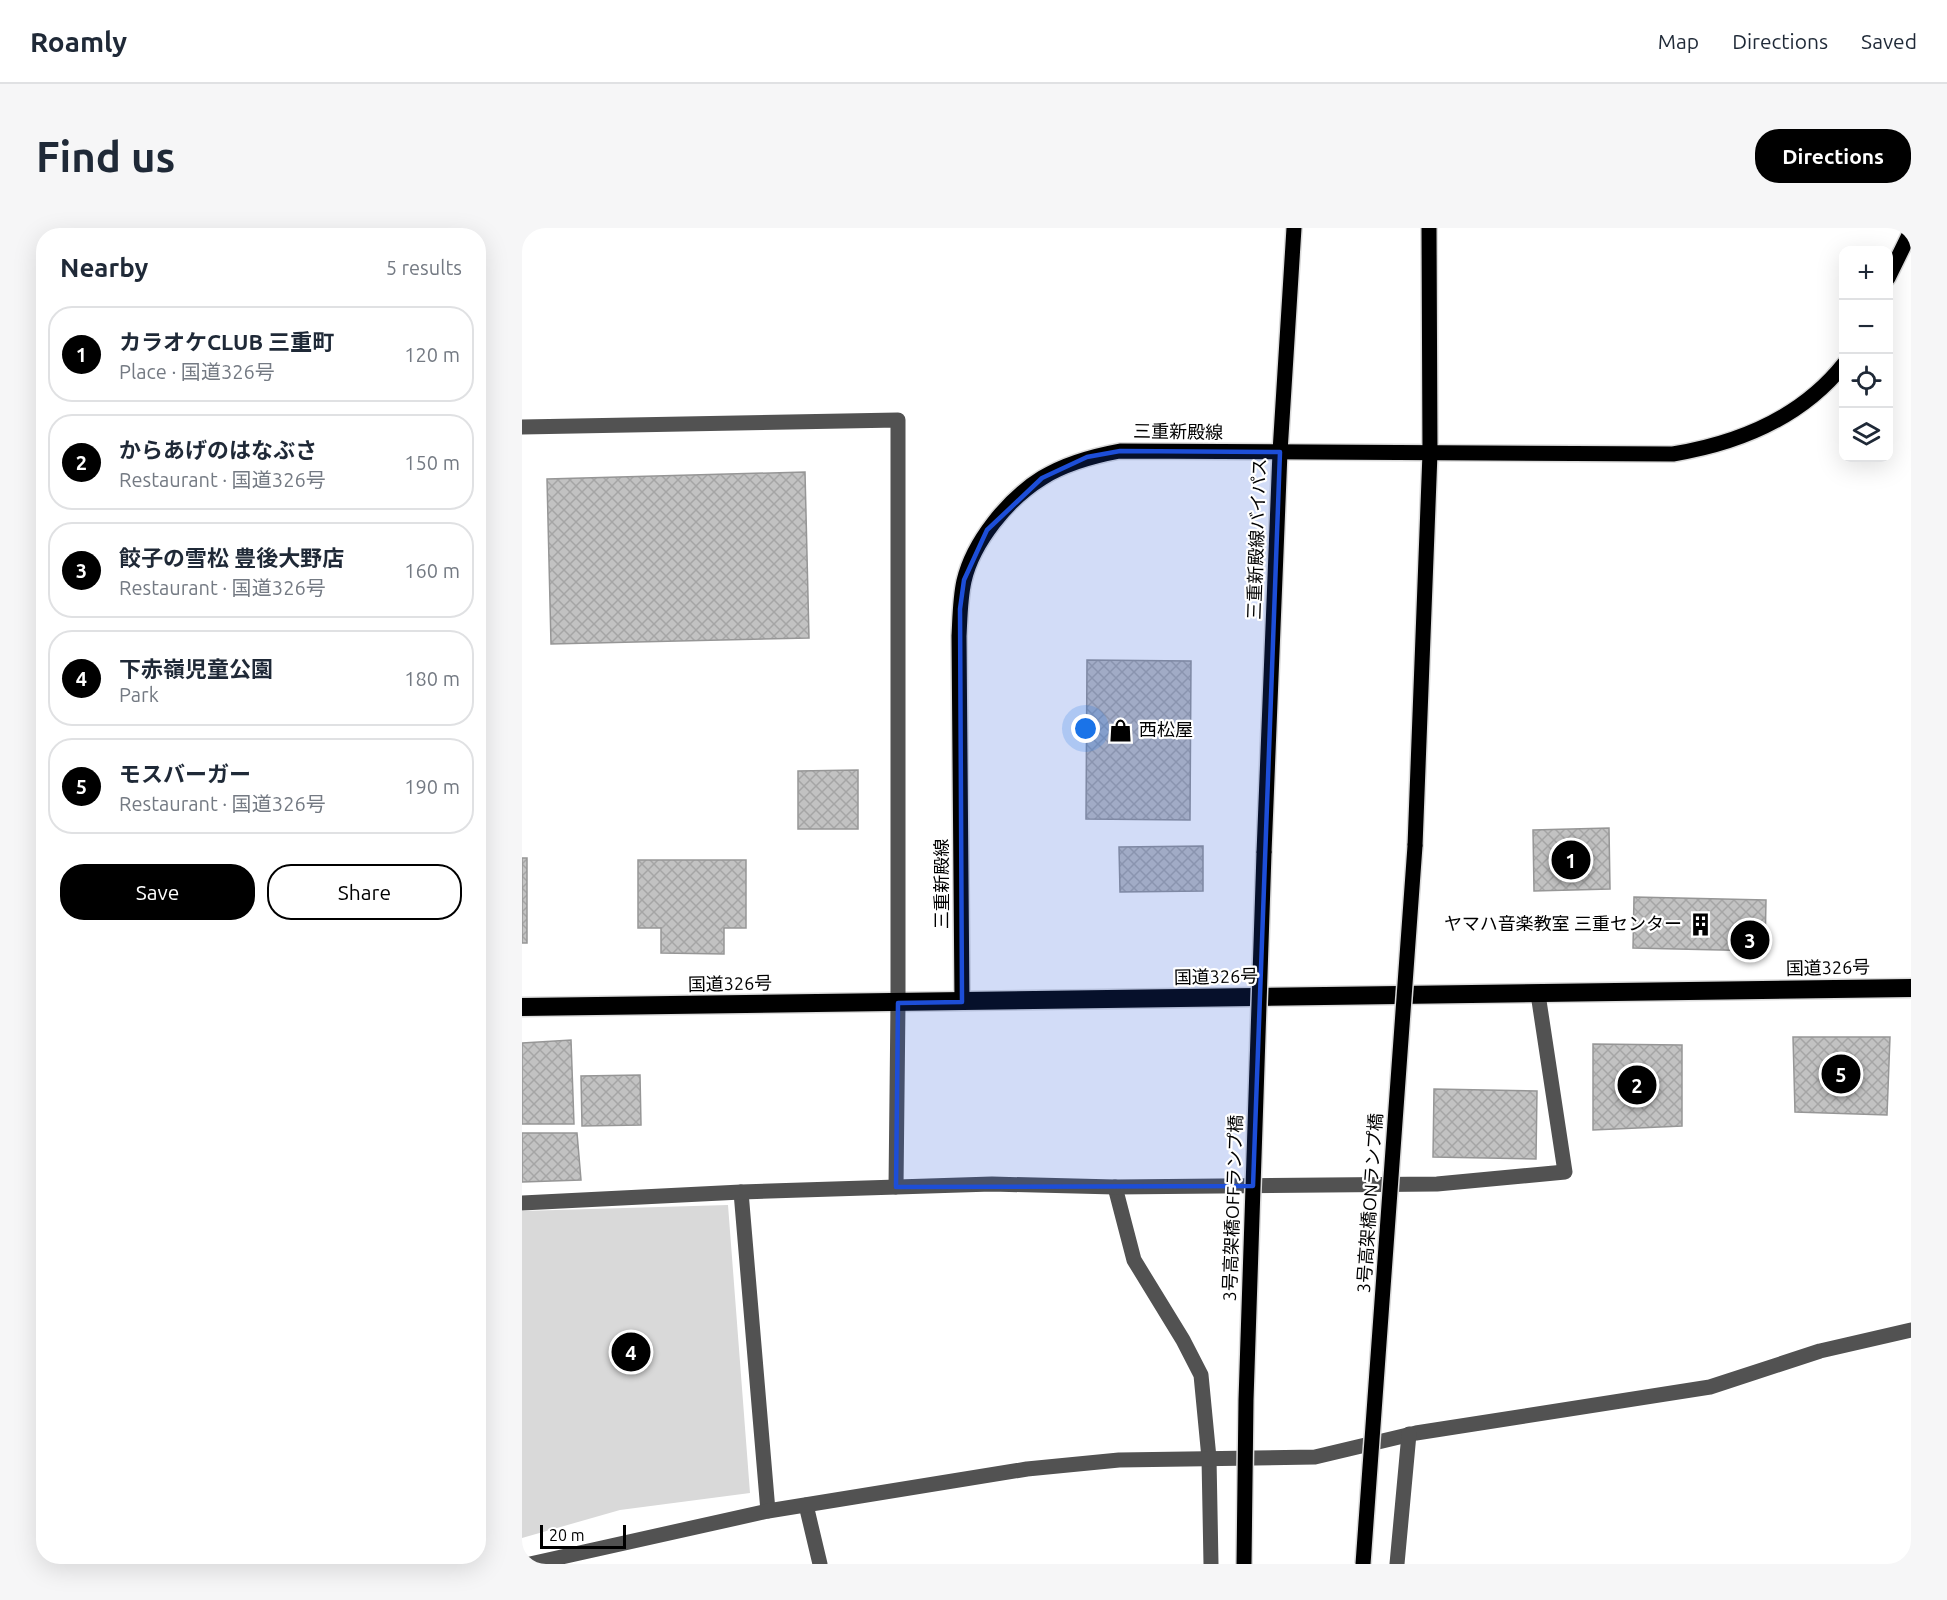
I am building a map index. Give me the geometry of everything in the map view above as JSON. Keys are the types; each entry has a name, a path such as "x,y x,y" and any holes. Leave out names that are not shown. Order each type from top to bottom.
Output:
{"highway":[{"name":"国道326号","path":"522,1007 1911,988"}],"main road":[{"name":"三重新殿線バイパス","path":"1264,853 1280,452 1294,228"},
{"path":"1429,228 1430,453"},
{"path":"1893,269 1911,231"},
{"name":"三重新殿線","path":"962,1002 960,609 964,580 987,530 1007,507 1042,478 1087,457 1120,451 1663,455 1705,448 1753,432 1791,414 1824,387 1839,370"},
{"name":"3号高架橋ONランプ橋","path":"1363,1564 1415,846 1430,453"},
{"name":"3号高架橋OFFランプ橋","path":"1244,1564 1247,1389 1264,853"}],"street":[{"path":"522,427 898,420 896,1187"},
{"path":"522,1203 741,1192 992,1184 1115,1187 1437,1184 1565,1172 1538,994"},
{"path":"1115,1187 1134,1260 1183,1340 1201,1376 1209,1458 1211,1564"},
{"path":"741,1192 768,1511"},
{"path":"530,1564 768,1511 1028,1469 1119,1460 1315,1457 1409,1434 1710,1387 1820,1351 1911,1330"},
{"path":"1397,1564 1409,1434"},
{"path":"806,1505 820,1564"}],"highlighted area":[{"path":"1120,451 1280,452 1253,1186 896,1187 898,1003 962,1002 960,609 964,580 987,530 1042,478 1087,457"}],"shaded area":[{"path":"728,1205 750,1493 620,1510 522,1538 522,1211"}],"building":[{"path":"805,472 809,638 551,644 547,479"},
{"path":"1087,660 1191,661 1190,820 1086,819"},
{"path":"858,770 858,829 798,829 798,771"},
{"path":"1609,828 1610,889 1534,891 1533,830"},
{"path":"1203,846 1203,891 1120,892 1119,847"},
{"path":"522,858 527,858 527,943 522,943"},
{"path":"638,860 746,860 746,928 724,928 724,954 661,953 661,928 638,928"},
{"name":"ヤマハ音楽教室 三重センター","path":"1634,897 1766,900 1765,951 1633,948"},
{"path":"1793,1037 1890,1037 1887,1115 1795,1112"},
{"path":"571,1040 574,1124 522,1124 522,1043"},
{"path":"1593,1044 1682,1045 1682,1126 1593,1130"},
{"path":"640,1075 641,1125 582,1126 581,1076"},
{"path":"1434,1089 1537,1091 1536,1159 1433,1157"},
{"path":"522,1133 577,1133 581,1180 522,1182"}],"place":[{"name":"西松屋","path":"1121,730"},
{"name":"カラオケCLUB 三重町","path":"1571,860"},
{"name":"ヤマハ音楽教室 三重センター","path":"1700,924"},
{"name":"餃子の雪松 豊後大野店","path":"1750,940"},
{"name":"モスバーガー","path":"1841,1074"},
{"name":"からあげのはなぶさ","path":"1637,1085"},
{"name":"下赤嶺児童公園","path":"631,1352"}]}
